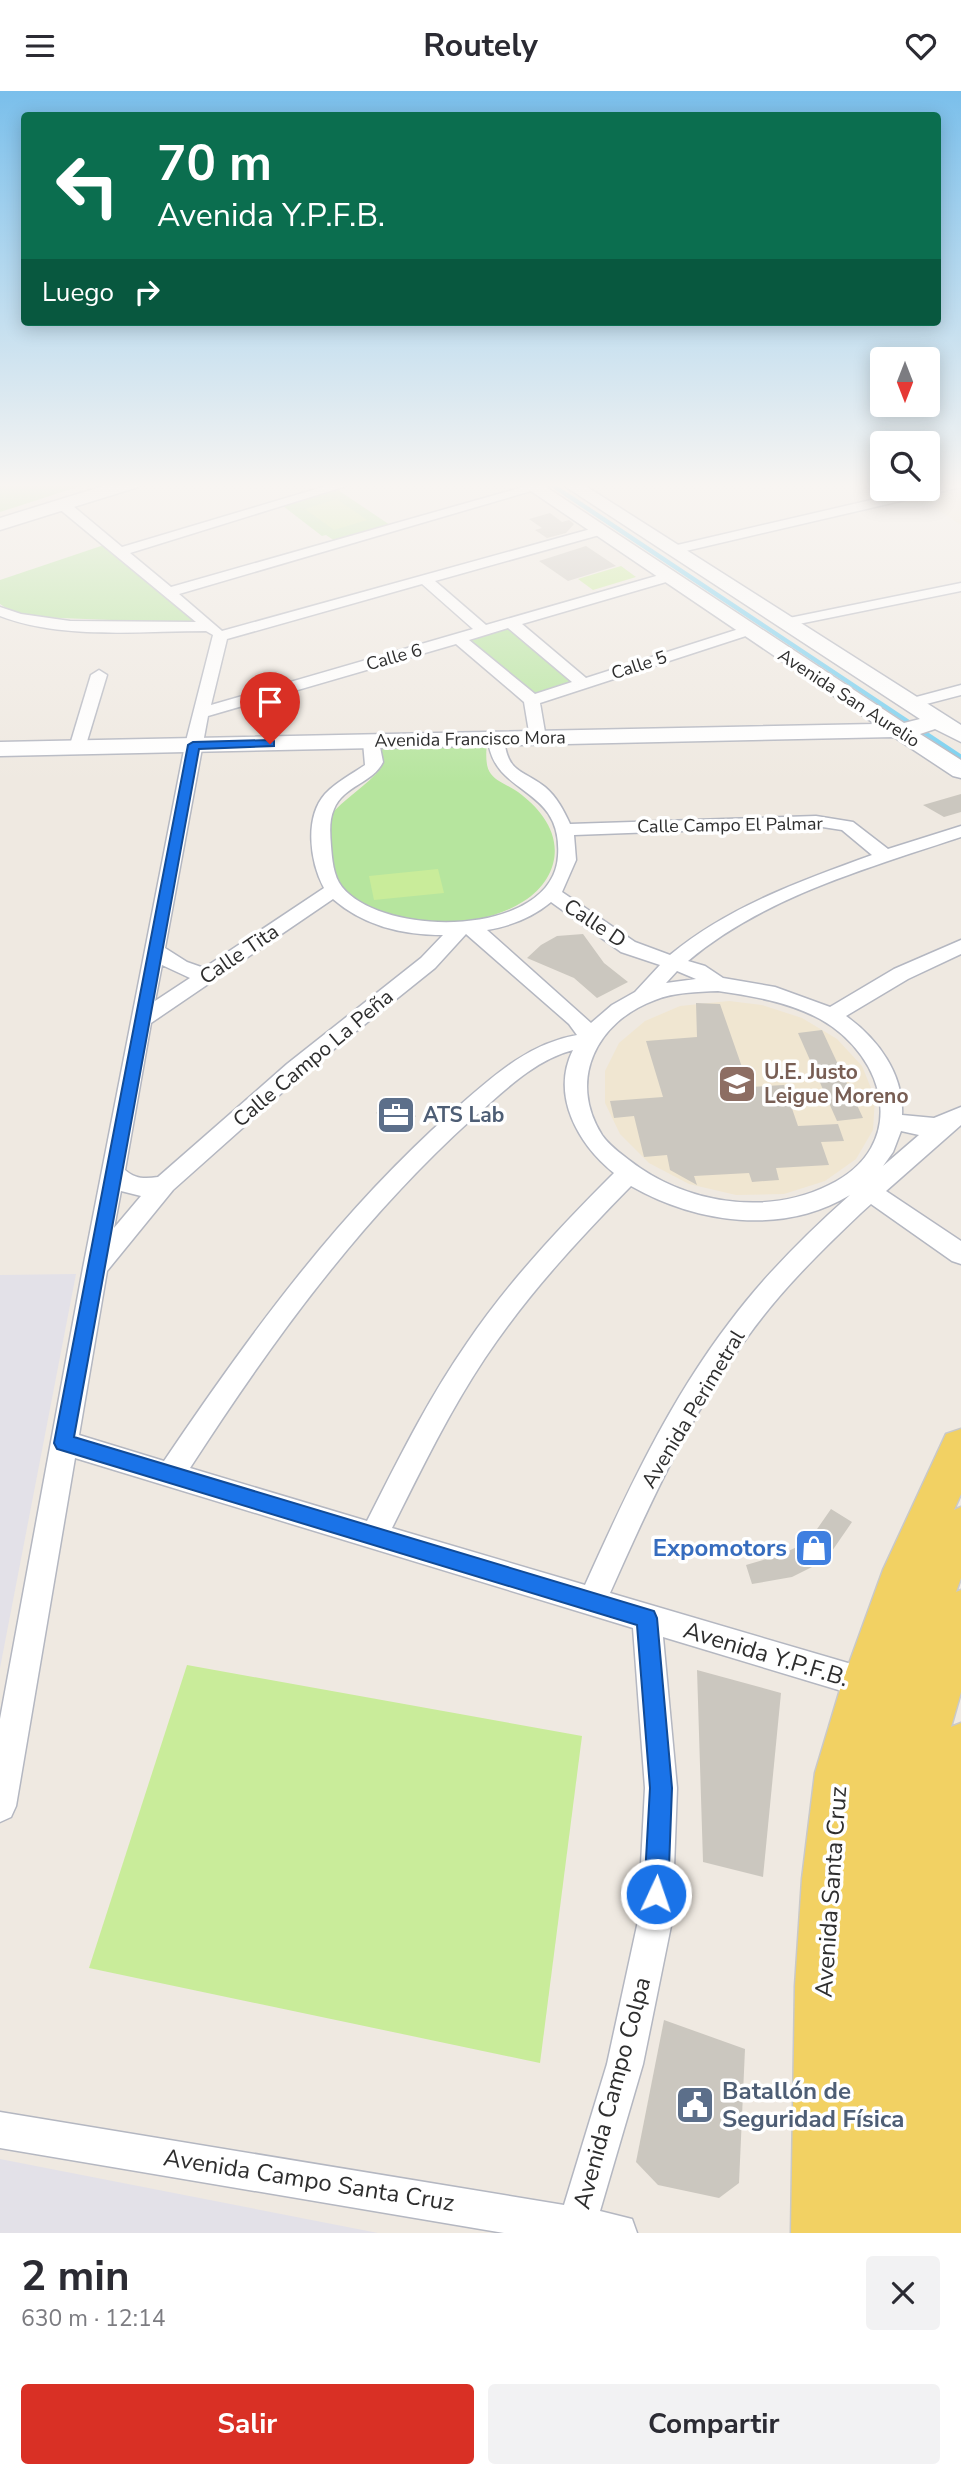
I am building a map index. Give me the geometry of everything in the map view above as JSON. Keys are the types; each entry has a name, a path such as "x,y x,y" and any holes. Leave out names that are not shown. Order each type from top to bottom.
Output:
{"main road":[{"name":"Avenida San Aurelio","path":"677,583 747,631 920,726 961,735"},
{"name":"Avenida San Aurelio","path":"723,583 911,703 920,726 961,771"},
{"name":"Avenida Francisco Mora","path":"0,749 538,738 920,726"},
{"name":"Avenida Santa Cruz","path":"820,2233 822,1986 827,1879 839,1773 865,1683 905,1570 961,1447"},
{"name":"Avenida Santa Cruz","path":"863,2233 861,1968 864,1885 874,1787 898,1699 935,1584 961,1527"},
{"path":"939,2230 898,2005 900,1896 911,1801 961,1612"},
{"path":"939,2230 932,2013 934,1907 946,1816 961,1747"}],"street":[{"path":"158,583 215,631"},
{"path":"169,592 200,583"},
{"path":"0,611 11,617 49,622 215,631 413,583"},
{"path":"428,583 483,630"},
{"name":"Calle 6","path":"201,713 647,583"},
{"path":"784,623 961,587"},
{"path":"510,622 583,683"},
{"path":"0,1806 95,1268 215,631"},
{"name":"Calle 5","path":"532,700 747,631"},
{"path":"458,638 532,700 538,738"},
{"path":"77,747 99,675"},
{"path":"911,703 961,690"},
{"path":"371,742 375,762 372,768 332,796 319,820 323,862 334,890 355,908 384,921 418,929 466,929 501,921 533,906 550,892 561,876 567,859 564,830 541,793 509,773 499,762 496,739"},
{"name":"Calle Campo El Palmar","path":"564,830 816,821 846,826 886,856"},
{"path":"642,997 674,962 704,937 783,895 961,831"},
{"name":"Calle Tita","path":"144,1018 334,890"},
{"name":"Calle D","path":"550,892 628,947 698,971 718,984"},
{"path":"466,929 576,1019 589,1038"},
{"name":"Calle Campo La Peña","path":"95,1268 165,1184 295,1069 428,963 466,929"},
{"path":"831,1016 901,974 961,946"},
{"path":"156,951 174,965 189,972 207,975"},
{"path":"718,984 777,992 831,1016 859,1037 880,1063 892,1091 894,1121 882,1154 863,1187 816,1202 769,1212 718,1209 670,1196 628,1174 594,1142 577,1106 575,1070 589,1038 612,1014 642,997 678,987 718,984"},
{"path":"170,1475 239,1369 310,1275 382,1193 453,1123 525,1062 564,1043 589,1038"},
{"path":"525,1062 556,1059 570,1064 575,1070"},
{"name":"Avenida Perimetral","path":"894,1121 937,1127 954,1119"},
{"name":"Avenida Perimetral","path":"592,1601 631,1511 674,1431 718,1359 765,1296 863,1187 954,1119"},
{"path":"114,1174 120,1180 136,1187 165,1184"},
{"path":"374,1536 430,1424 492,1327 558,1244 628,1174"},
{"path":"863,1187 961,1254"},
{"name":"Avenida Y.P.F.B.","path":"64,1443 865,1683"},
{"name":"Avenida Campo Colpa","path":"576,2229 625,2064 655,1921 661,1788 647,1618"},
{"name":"Avenida Campo Santa Cruz","path":"0,2130 576,2229 618,2233"}],"shaded area":[{"name":"U.E. Justo Leigue Moreno","path":"729,1001 762,1005 802,1018 837,1039 862,1066 875,1098 873,1130 856,1159 825,1181 784,1194 736,1195 689,1184 649,1163 620,1134 605,1103 605,1071 619,1043 645,1021 680,1006"},
{"path":"76,1274 0,1668 0,1275"},
{"path":"0,2159 378,2233 0,2233"}],"green space":[{"path":"0,583 151,583 195,619 188,623 34,617 12,612 0,604"},
{"path":"583,583 616,583 593,590"},
{"path":"509,627 575,682 532,695 466,639"},
{"path":"487,743 487,763 491,774 534,806 552,833 555,853 553,864 539,888 516,906 485,918 450,923 415,922 383,914 356,901 335,874 330,850 329,817 381,768 380,756 374,746"},
{"path":"438,869 444,893 374,900 369,876"},
{"path":"187,1665 582,1736 540,2063 89,1968"}],"building":[{"path":"961,794 961,812 944,817 923,805"},
{"path":"583,934 604,963 628,982 597,998 574,978 527,958 541,945 557,936"},
{"path":"696,1003 720,1004 749,1087 784,1085 798,1126 838,1124 844,1141 821,1142 829,1165 776,1168 779,1180 752,1182 749,1173 694,1176 697,1185 670,1170 667,1155 644,1157 634,1116 614,1118 610,1101 663,1097 646,1041 697,1037"},
{"path":"822,1030 863,1118 837,1121 798,1033"},
{"name":"ATS Lab","path":"390,1101 416,1116 403,1129 376,1113"},
{"name":"Expomotors","path":"831,1509 852,1522 832,1551 816,1565 792,1577 752,1584 746,1565 780,1555 801,1545 815,1532"},
{"path":"697,1670 781,1693 763,1877 703,1862"},
{"name":"Batallón de Seguridad Física","path":"664,2020 745,2049 739,2183 719,2198 658,2185 636,2162"}],"waterway":[{"path":"699,583 961,757"}],"place":[{"name":"U.E. Justo Leigue Moreno","path":"737,1084"},
{"name":"ATS Lab","path":"396,1115"},
{"name":"Expomotors","path":"814,1548"},
{"name":"Batallón de Seguridad Física","path":"695,2105"}],"route":[{"path":"270,744 193,745 64,1443 647,1618 661,1788 656,1894"}]}
